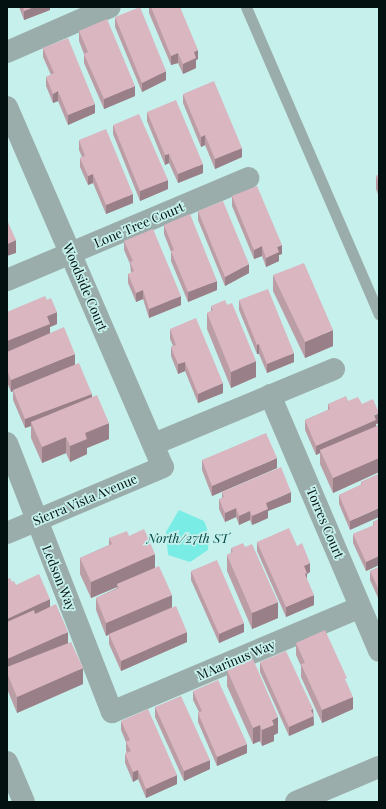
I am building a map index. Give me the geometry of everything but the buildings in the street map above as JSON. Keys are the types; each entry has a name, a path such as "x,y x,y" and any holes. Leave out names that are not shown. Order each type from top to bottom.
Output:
{"street":[{"path":"7,52 110,7"},
{"name":"Woodside Court","path":"7,107 163,467"},
{"name":"Lone Tree Court","path":"7,280 248,178"},
{"path":"154,444 334,369"},
{"name":"Torres Court","path":"270,395 379,651"},
{"name":"Ledson Way","path":"7,443 27,488 36,521 112,712"},
{"name":"Sierra Vista Avenue","path":"7,533 163,467"},
{"name":"MAarinus Way","path":"112,712 360,607"},
{"path":"7,762 24,802"},
{"path":"296,802 379,767"}],"lane":[{"path":"246,7 379,314"}],"green space":[{"name":"North/27th ST","path":"179,510 204,521 209,534 208,550 190,562 168,555 166,532"}]}
